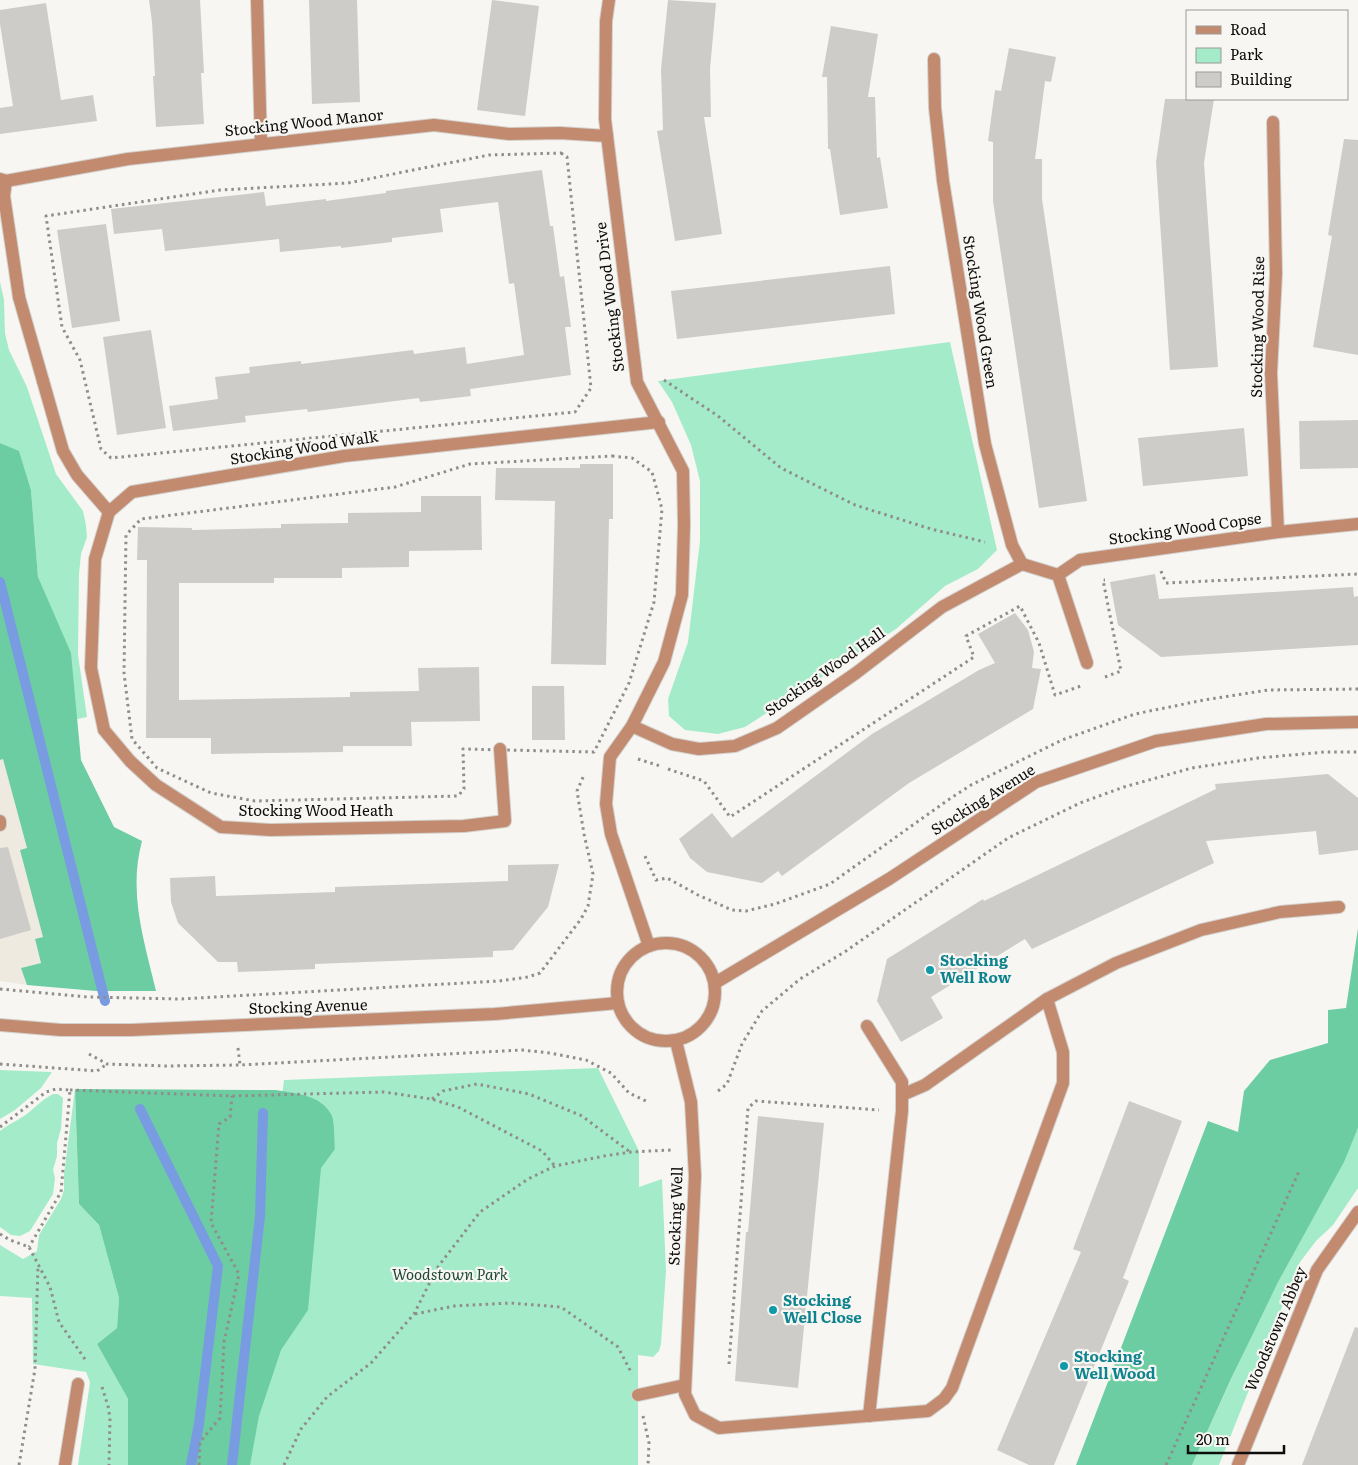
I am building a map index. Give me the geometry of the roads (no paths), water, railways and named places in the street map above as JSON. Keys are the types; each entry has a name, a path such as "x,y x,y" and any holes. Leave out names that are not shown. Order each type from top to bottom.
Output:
{"street":[{"path":"258,0 260,144"},
{"name":"Stocking Wood Drive","path":"609,0 606,21 604,119 637,382 683,471 682,595 664,662 632,726 610,757 606,804 611,834 649,946"},
{"name":"Stocking Wood Green","path":"934,59 935,108 943,181 985,444 1012,545 1022,564"},
{"name":"Stocking Wood Rise","path":"1273,122 1276,274 1272,373 1278,532"},
{"name":"Stocking Wood Manor","path":"109,512 77,475 63,451 19,297 3,180 128,160 434,125 509,134 560,132 607,136"},
{"name":"Stocking Wood Walk","path":"109,512 132,492 344,456 659,422"},
{"name":"Stocking Wood Heath","path":"109,512 95,559 91,668 104,730 130,761 156,784 221,828 271,830 454,826 505,820 500,749"},
{"name":"Stocking Wood Copse","path":"1058,575 1080,560 1278,532 1358,524"},
{"path":"1022,564 1058,575 1087,663"},
{"name":"Stocking Wood Hall","path":"632,726 672,744 681,746 700,749 735,746 777,728 856,673 942,607 1022,564"},
{"name":"Stocking Avenue","path":"715,983 890,879 1036,782 1156,741 1266,724 1358,722"},
{"path":"902,1095 925,1085 1047,999 1116,963 1201,930 1280,912 1339,907"},
{"path":"663,943 677,944 690,949 702,958 710,969 715,983 716,998 712,1013 703,1026 690,1036 676,1041 661,1042 646,1038 633,1029 623,1017 618,1003 617,989 620,975 626,963 636,953 649,946 663,943"},
{"path":"638,1395 685,1390 695,1415 719,1428 928,1411 944,1399 952,1388 1063,1083 1063,1052 1047,999"},
{"name":"Stocking Avenue","path":"0,1025 60,1030 131,1030 476,1015 618,1003"},
{"path":"867,1026 902,1082 902,1111 869,1416"},
{"name":"Stocking Well","path":"676,1041 691,1102 695,1176 685,1390"},
{"name":"Woodstown Abbey","path":"1238,1465 1317,1270 1358,1212"},
{"path":"65,1465 78,1384"}],"waterway":[{"path":"0,582 105,1001"},
{"path":"140,1109 218,1266 199,1424 191,1465"},
{"path":"232,1465 260,1216 263,1113"}],"place":[{"name":"Stocking Well Row","path":"930,970"},
{"name":"Stocking Well Close","path":"773,1310"},
{"name":"Stocking Well Wood","path":"1064,1366"}],"park label":[{"name":"Woodstown Park","path":"450,1275"}]}
